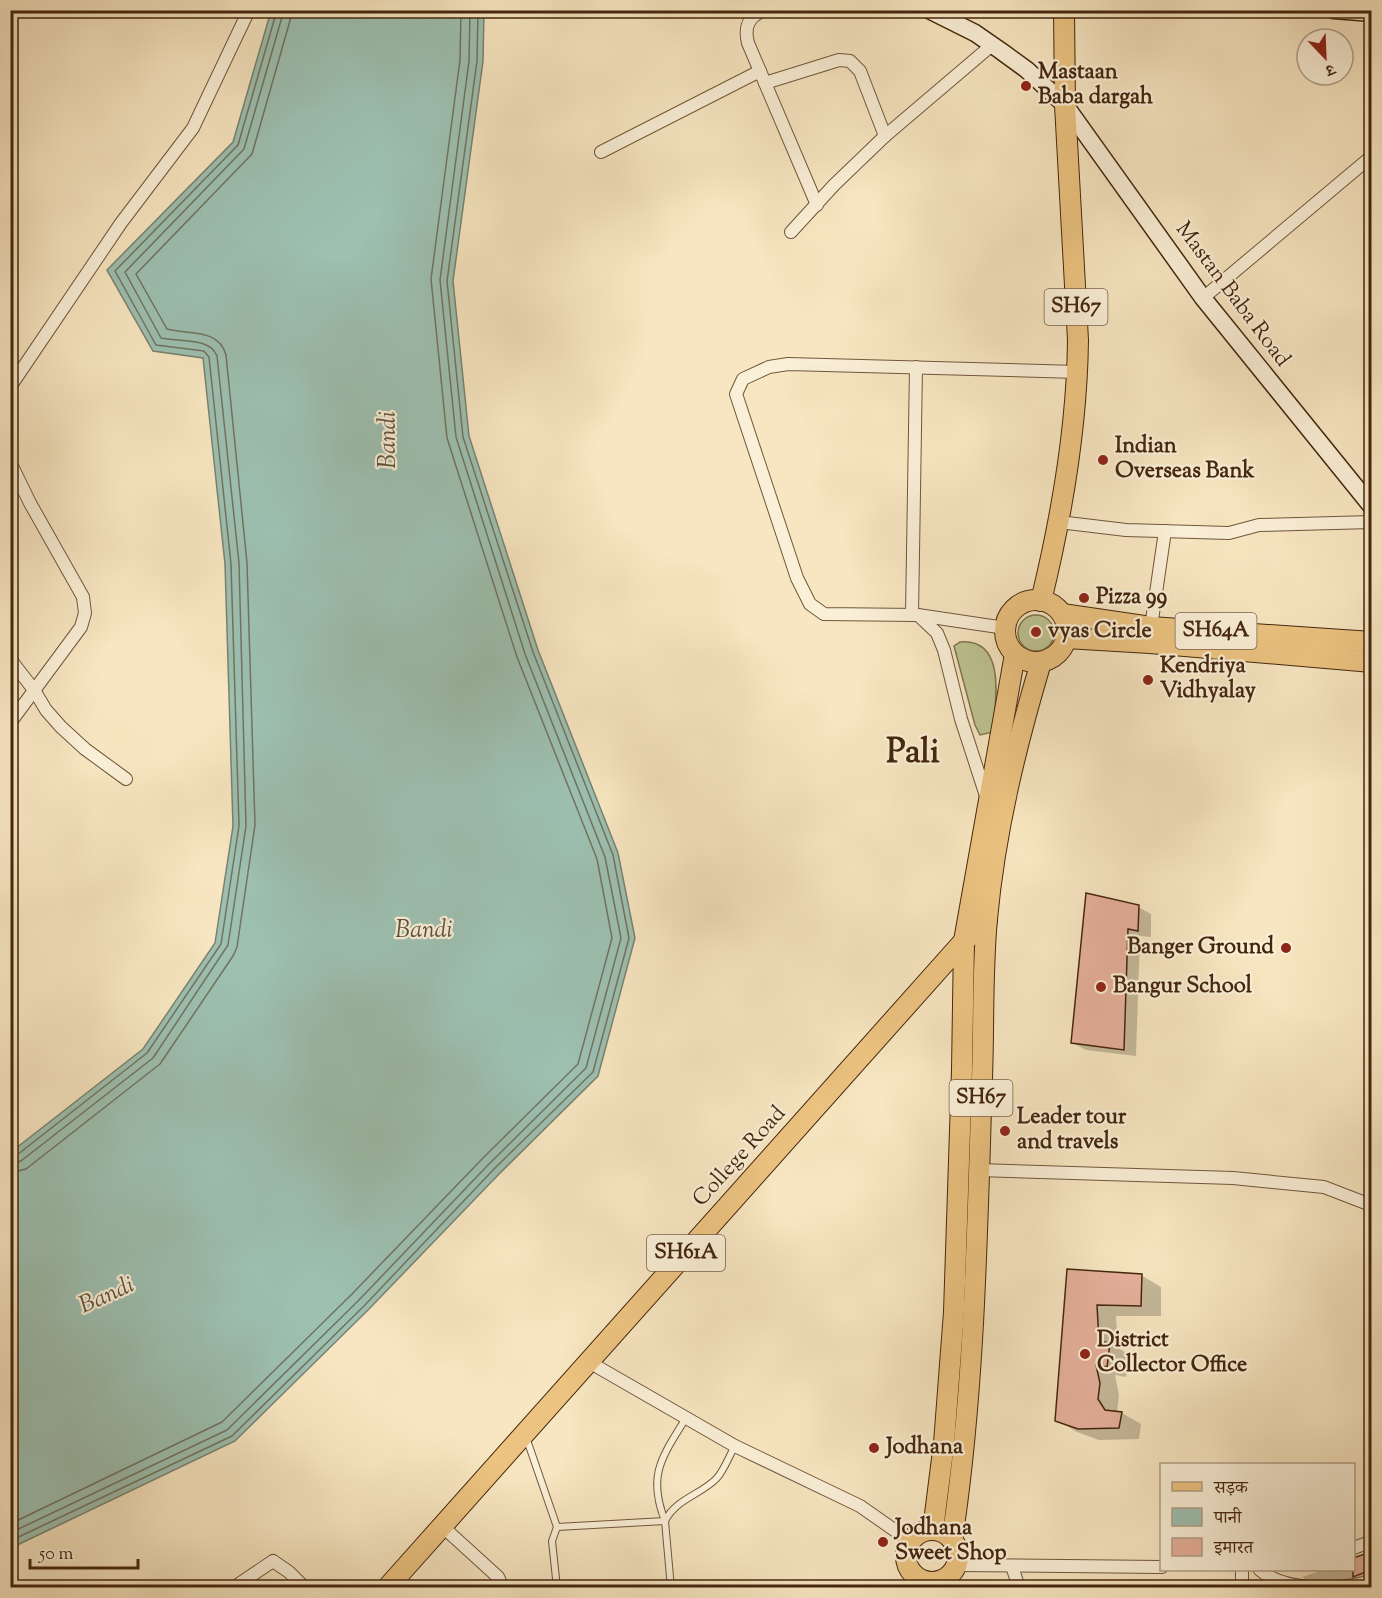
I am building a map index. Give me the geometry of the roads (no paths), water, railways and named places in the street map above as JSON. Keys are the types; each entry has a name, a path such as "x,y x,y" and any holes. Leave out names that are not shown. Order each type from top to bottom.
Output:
{"main road":[{"name":"SH67","path":"1041,601 1059,522 1074,425 1078,372 1065,105 1064,10"},
{"path":"1041,601 1049,603 1062,614 1067,630 1066,638 1057,653 1041,662 1023,660 1009,647 1005,628 1011,612 1017,607 1024,602 1041,601"},
{"name":"SH64A","path":"1062,614 1150,635 1371,662"},
{"name":"SH64A","path":"1066,638 1150,635 1371,642"},
{"name":"SH67","path":"933,1530 944,1443 954,1312 964,941 1015,654"},
{"name":"SH67","path":"957,1565 957,1547 952,1540 965,1424 972,1315 987,920 991,882 1020,731 1041,662"},
{"name":"College Road","path":"387,1587 964,941 987,920"},
{"path":"952,1540 947,1535 933,1530 925,1531 910,1541 906,1549 908,1567 913,1575 928,1584 945,1579 957,1565"}],"street":[{"path":"10,387 45,339 121,223 193,128 249,10"},
{"path":"764,10 753,16 746,28 748,43 817,205"},
{"name":"Mastan Baba Road","path":"929,10 975,33 1027,70 1065,105 1203,298 1371,507"},
{"path":"1334,10 1371,13"},
{"path":"791,232 834,185 885,136 992,45"},
{"path":"601,152 762,77 839,60 850,61 860,70 885,136"},
{"path":"1203,298 1371,156"},
{"path":"1005,628 915,615 838,616 824,614 810,604 797,578 736,394 743,380 769,367 788,364 1078,372"},
{"path":"915,615 916,367"},
{"path":"10,462 85,605 84,621 81,627 10,723"},
{"path":"1059,522 1125,530 1229,533 1259,525 1371,522"},
{"path":"1150,635 1165,531"},
{"path":"915,615 938,633 988,801"},
{"path":"10,659 61,727 85,749 126,779"},
{"path":"978,1170 1233,1178 1324,1187 1368,1204"},
{"path":"590,1362 735,1446 860,1506 910,1541"},
{"path":"442,1526 498,1577 503,1587"},
{"path":"1355,1547 1371,1541"},
{"path":"233,1587 273,1561 305,1587"},
{"path":"957,1565 1160,1567"},
{"path":"1012,1566 1019,1587"},
{"path":"1242,1571 1242,1587"},
{"path":"1262,1571 1278,1581 1296,1585 1319,1587 1358,1585 1371,1581"}],"lane":[{"path":"671,1587 665,1521 658,1503 657,1478 659,1465 686,1418"},
{"path":"524,1433 557,1527 552,1541 557,1587"},
{"path":"665,1521 681,1503 716,1479 735,1446"},
{"path":"557,1527 665,1521"}],"water":[{"name":"Bandi","path":"271,11 484,11 483,61 453,281 469,436 538,650 618,853 635,938 598,1076 499,1174 368,1310 235,1441 11,1548 11,1152 143,1049 215,943 233,826 225,564 203,358 153,351 107,270 233,142"}],"place":[{"name":"Mastaan Baba dargah","path":"1026,86"},
{"name":"Indian Overseas Bank","path":"1103,460"},
{"name":"Pizza 99","path":"1084,598"},
{"name":"vyas Circle","path":"1036,632"},
{"name":"Kendriya Vidhyalay","path":"1148,680"},
{"name":"Banger Ground","path":"1286,948"},
{"name":"Bangur School","path":"1101,987"},
{"name":"Leader tour and travels","path":"1005,1131"},
{"name":"District Collector Office","path":"1085,1354"},
{"name":"Jodhana","path":"874,1448"},
{"name":"Jodhana Sweet Shop","path":"883,1542"}],"district":[{"name":"Pali","path":"913,753"}]}
